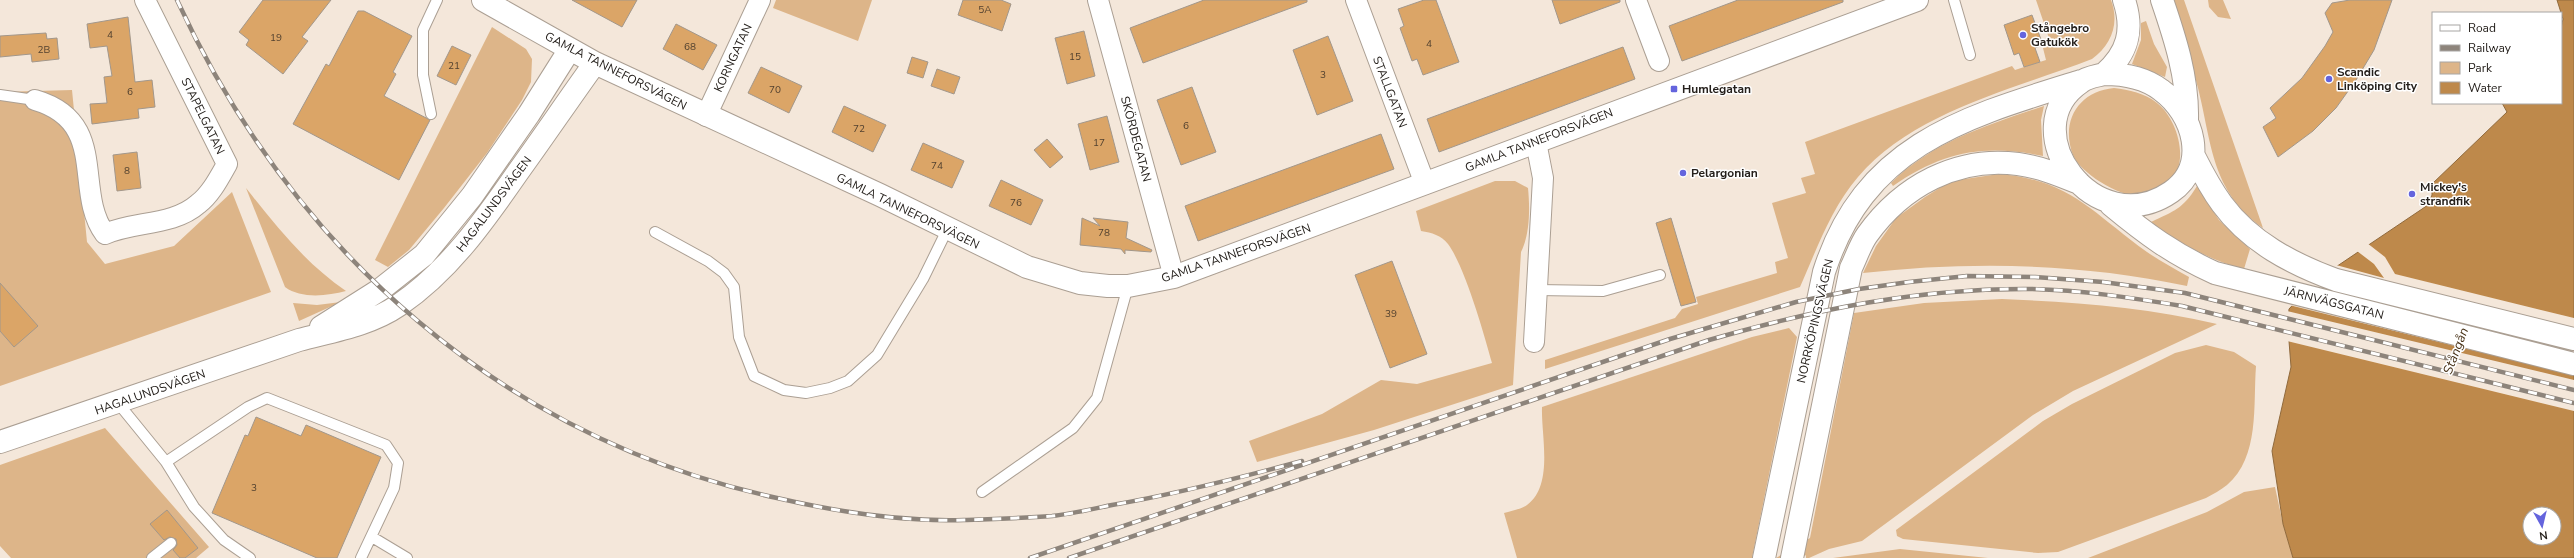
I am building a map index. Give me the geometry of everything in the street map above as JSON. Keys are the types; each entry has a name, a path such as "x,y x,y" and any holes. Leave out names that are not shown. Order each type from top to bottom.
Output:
{"main road":[{"name":"GAMLA TANNEFORSVÄGEN","path":"483,0 595,62 706,116 860,186 1027,268 1057,278 1080,283 1128,286 1174,277 1917,0"},
{"path":"2104,74 2120,56 2129,36 2129,17 2124,0"},
{"path":"2162,0 2180,64 2186,95 2194,156 2188,172 2176,188 2159,201 2136,205 2112,205 2079,183 2063,163 2057,151 2054,132 2058,112 2064,101 2081,81 2104,74 2124,74 2149,83 2176,102 2188,119"},
{"name":"HAGALUNDSVÄGEN","path":"299,340 381,289 424,255 472,196 530,114 570,49"},
{"name":"HAGALUNDSVÄGEN","path":"0,442 299,340 348,328 374,318 398,306 441,270 462,247 491,211 595,62"},
{"name":"NORRKÖPINGSVÄGEN","path":"1764,558 1824,272 1832,247 1845,221 1866,191 1894,164 1940,131 1981,114 2081,81"},
{"name":"JÄRNVÄGSGATAN","path":"2194,156 2221,203 2253,236 2282,256 2307,270 2336,280 2574,339"},
{"name":"NORRKÖPINGSVÄGEN","path":"1792,558 1851,268 1866,236 1888,210 1908,192 1952,169 1995,162 2020,164 2044,169 2079,183"},
{"name":"JÄRNVÄGSGATAN","path":"2112,205 2146,234 2180,257 2215,273 2574,364"}],"street":[{"name":"STAPELGATAN","path":"35,100 51,105 69,119 80,136 89,168 96,222 105,234 122,227 173,218 198,204 210,192 227,164 145,0"},
{"name":"KORNGATAN","path":"706,116 760,0"},
{"name":"STALLGATAN","path":"1356,0 1425,184"},
{"path":"1636,0 1659,61"},
{"name":"SKÖRDEGATAN","path":"1099,1 1174,277"},
{"path":"1534,342 1543,178 1536,142"}],"lane":[{"path":"431,114 423,75 423,30 437,0"},
{"path":"1954,0 1970,55"},
{"path":"0,95 35,100"},
{"path":"655,232 724,273 734,287 739,337 754,376 784,390 806,393 830,388 848,381 877,355 923,278 947,230"},
{"path":"1537,290 1603,291 1660,275"},
{"path":"982,492 1073,428 1097,398 1128,286"},
{"path":"166,462 248,407 267,398 386,445 398,463 394,488 361,558"},
{"path":"118,403 166,462 194,507 224,540 250,558"},
{"path":"372,536 408,558"},
{"path":"152,558 171,543"}],"green space":[{"path":"776,0 872,0 858,41 773,8"},
{"path":"2036,0 2111,0 2114,9 2114,26 2109,41 2092,59 1967,105 1936,119 1907,135 1881,154 1858,177 1840,202 1825,230 1800,287 1545,369 1545,360 1675,318 1682,309 1698,304 1696,297 1777,273 1775,262 1788,258 1772,203 1806,193 1801,178 1815,174 1805,142 2012,66 2015,70 2046,60 2043,48 2051,44"},
{"path":"2172,0 2184,0 2263,228 2246,214 2233,198 2223,182 2216,165 2198,88"},
{"path":"2208,0 2223,0 2231,19 2218,17 2209,7"},
{"path":"2146,21 2154,44 2167,67 2165,77 2132,64 2141,40 2141,23"},
{"path":"492,27 526,49 532,59 531,82 522,100 487,153 409,250 388,267 375,260"},
{"path":"2114,88 2137,92 2157,103 2170,119 2179,141 2179,164 2176,174 2168,183 2147,196 2127,194 2094,178 2077,162 2073,155 2069,131 2071,120 2076,110 2082,102 2091,95 2102,90"},
{"path":"72,90 87,242 105,264 174,246 232,192 271,292 0,386 0,92"},
{"path":"2044,106 2041,120 2043,156 2022,152 2002,151 1965,153 1930,165 1893,186 1891,183 1908,168 1944,145 1982,128"},
{"path":"1999,174 2024,177 2045,183 2063,191 2095,212 2147,252 2189,277 2187,286 2147,278 2025,266 1944,267 1863,273 1876,246 1896,218 1925,197 1951,181"},
{"path":"1495,181 1515,181 1528,188 1529,221 1521,252 1513,385 1374,430 1257,462 1249,441 1322,414 1381,380 1417,384 1492,363 1461,268 1448,244 1442,238 1421,231 1416,211"},
{"path":"2197,186 2219,220 2250,249 2244,269 2219,261 2195,250 2172,237 2151,222 2182,205"},
{"path":"246,188 280,230 304,256 346,291 323,295 306,295 291,291 285,287"},
{"path":"2002,299 2137,309 2217,324 2073,391 2033,415 1862,541 1829,549 1809,558 1806,558 1806,555 1802,558 1776,558 1810,538 1854,313 1924,303"},
{"path":"341,302 299,321 293,303 317,305"},
{"path":"1789,328 1797,337 1752,558 1517,558 1504,513 1527,505 1535,496 1541,485 1544,459 1542,407 1752,337"},
{"path":"2206,345 2234,352 2256,366 2253,430 2250,445 2245,460 2238,473 2220,490 2206,498 2058,552 2038,553 1903,539 1897,536 1896,530 2043,421 2072,404 2175,353"},
{"path":"105,428 209,547 196,558 11,558 0,546 0,465"},
{"path":"2275,487 2283,524 2293,558 2088,558 2207,512 2244,492"},
{"path":"1900,549 1988,558 1833,558"}],"water":[{"name":"Stångån","path":"2557,0 2574,0 2574,558 2293,558 2283,524 2272,451 2291,367 2288,328 2289,309 2315,281 2428,205 2432,195 2432,184 2507,112 2503,104 2562,104 2563,19"}],"pier":[{"path":"2367,243 2385,257 2395,274 2574,318 2574,375 2289,305 2308,285 2311,286 2310,283 2336,265 2384,278 2374,264 2357,251"},
{"path":"2287,311 2574,380 2574,411 2287,341"}],"building":[{"path":"263,0 331,0 302,37 308,41 283,74 246,45 249,40 239,32"},
{"path":"572,0 637,0 622,27"},
{"path":"963,0 1001,0 1011,4 1002,31 958,15"},
{"path":"1204,0 1307,0 1307,2 1143,63 1130,28"},
{"path":"1424,0 1436,0 1459,62 1423,75 1417,59 1412,61 1400,28 1404,26 1398,9"},
{"path":"1552,0 1620,0 1620,2 1560,24"},
{"path":"1738,0 1843,0 1843,2 1682,61 1669,26"},
{"name":"Scandic Linköping City","path":"2350,0 2392,0 2374,50 2356,80 2336,108 2313,131 2278,157 2263,127 2276,118 2270,108 2302,78 2325,46 2333,32 2325,13 2332,3"},
{"path":"358,11 364,11 412,36 393,72 396,74 384,96 430,120 399,180 293,124 326,64 329,66"},
{"name":"Stångebro Gatukök","path":"2032,15 2043,45 2035,48 2040,62 2024,67 2019,53 2014,55 2004,25"},
{"path":"128,17 135,82 152,80 155,107 138,109 139,118 92,124 90,104 107,103 104,77 112,76 107,46 90,48 87,24"},
{"path":"676,24 717,45 703,70 663,49"},
{"path":"1084,31 1095,76 1067,84 1055,38"},
{"path":"46,33 47,39 57,38 59,59 32,62 31,54 0,57 0,36"},
{"path":"1328,36 1353,101 1317,115 1293,50"},
{"path":"452,46 471,55 456,85 437,76"},
{"path":"1623,47 1635,79 1439,152 1427,119"},
{"path":"912,57 928,62 923,78 907,73"},
{"path":"761,67 802,86 789,113 748,93"},
{"path":"937,69 960,77 954,94 931,86"},
{"path":"1192,87 1216,152 1181,165 1157,100"},
{"path":"844,106 886,125 873,152 832,132"},
{"path":"1107,116 1119,162 1090,170 1078,124"},
{"path":"1381,134 1394,169 1198,241 1185,206"},
{"path":"1047,139 1063,157 1050,168 1034,150"},
{"path":"923,143 964,161 952,188 911,170"},
{"path":"137,152 141,188 117,191 113,155"},
{"path":"1001,180 1043,200 1031,225 989,206"},
{"path":"1082,218 1100,226 1093,218 1128,222 1126,238 1152,250 1151,252 1125,250 1125,254 1121,249 1080,245"},
{"path":"1671,218 1696,302 1681,306 1656,223"},
{"path":"1392,261 1427,354 1390,368 1355,275"},
{"path":"0,283 38,326 14,347 0,331"},
{"path":"256,417 301,436 306,425 381,457 337,558 317,558 212,513 245,435 248,436"},
{"path":"167,510 198,548 185,558 180,558 173,550 177,545 176,539 170,537 164,540 150,524"}],"railway":[{"path":"177,0 225,91 281,176 346,252 418,321 497,381 584,430 677,470 777,498 823,508 894,518 964,520 1052,516 1074,513 1184,491 1302,461"},
{"path":"1030,558 1670,339 1796,302 1859,289 1909,282 1967,276 2035,277 2103,282 2185,293 2574,390"},
{"path":"1069,558 1709,340 1789,319 1868,302 1949,292 2031,289 2069,291 2182,306 2574,403"}],"place":[{"name":"Stångebro Gatukök","path":"2023,35"},
{"name":"Scandic Linköping City","path":"2329,79"},
{"name":"Humlegatan","path":"1674,89"},
{"name":"Pelargonian","path":"1683,173"},
{"name":"Mickey's strandfik","path":"2412,194"}]}
